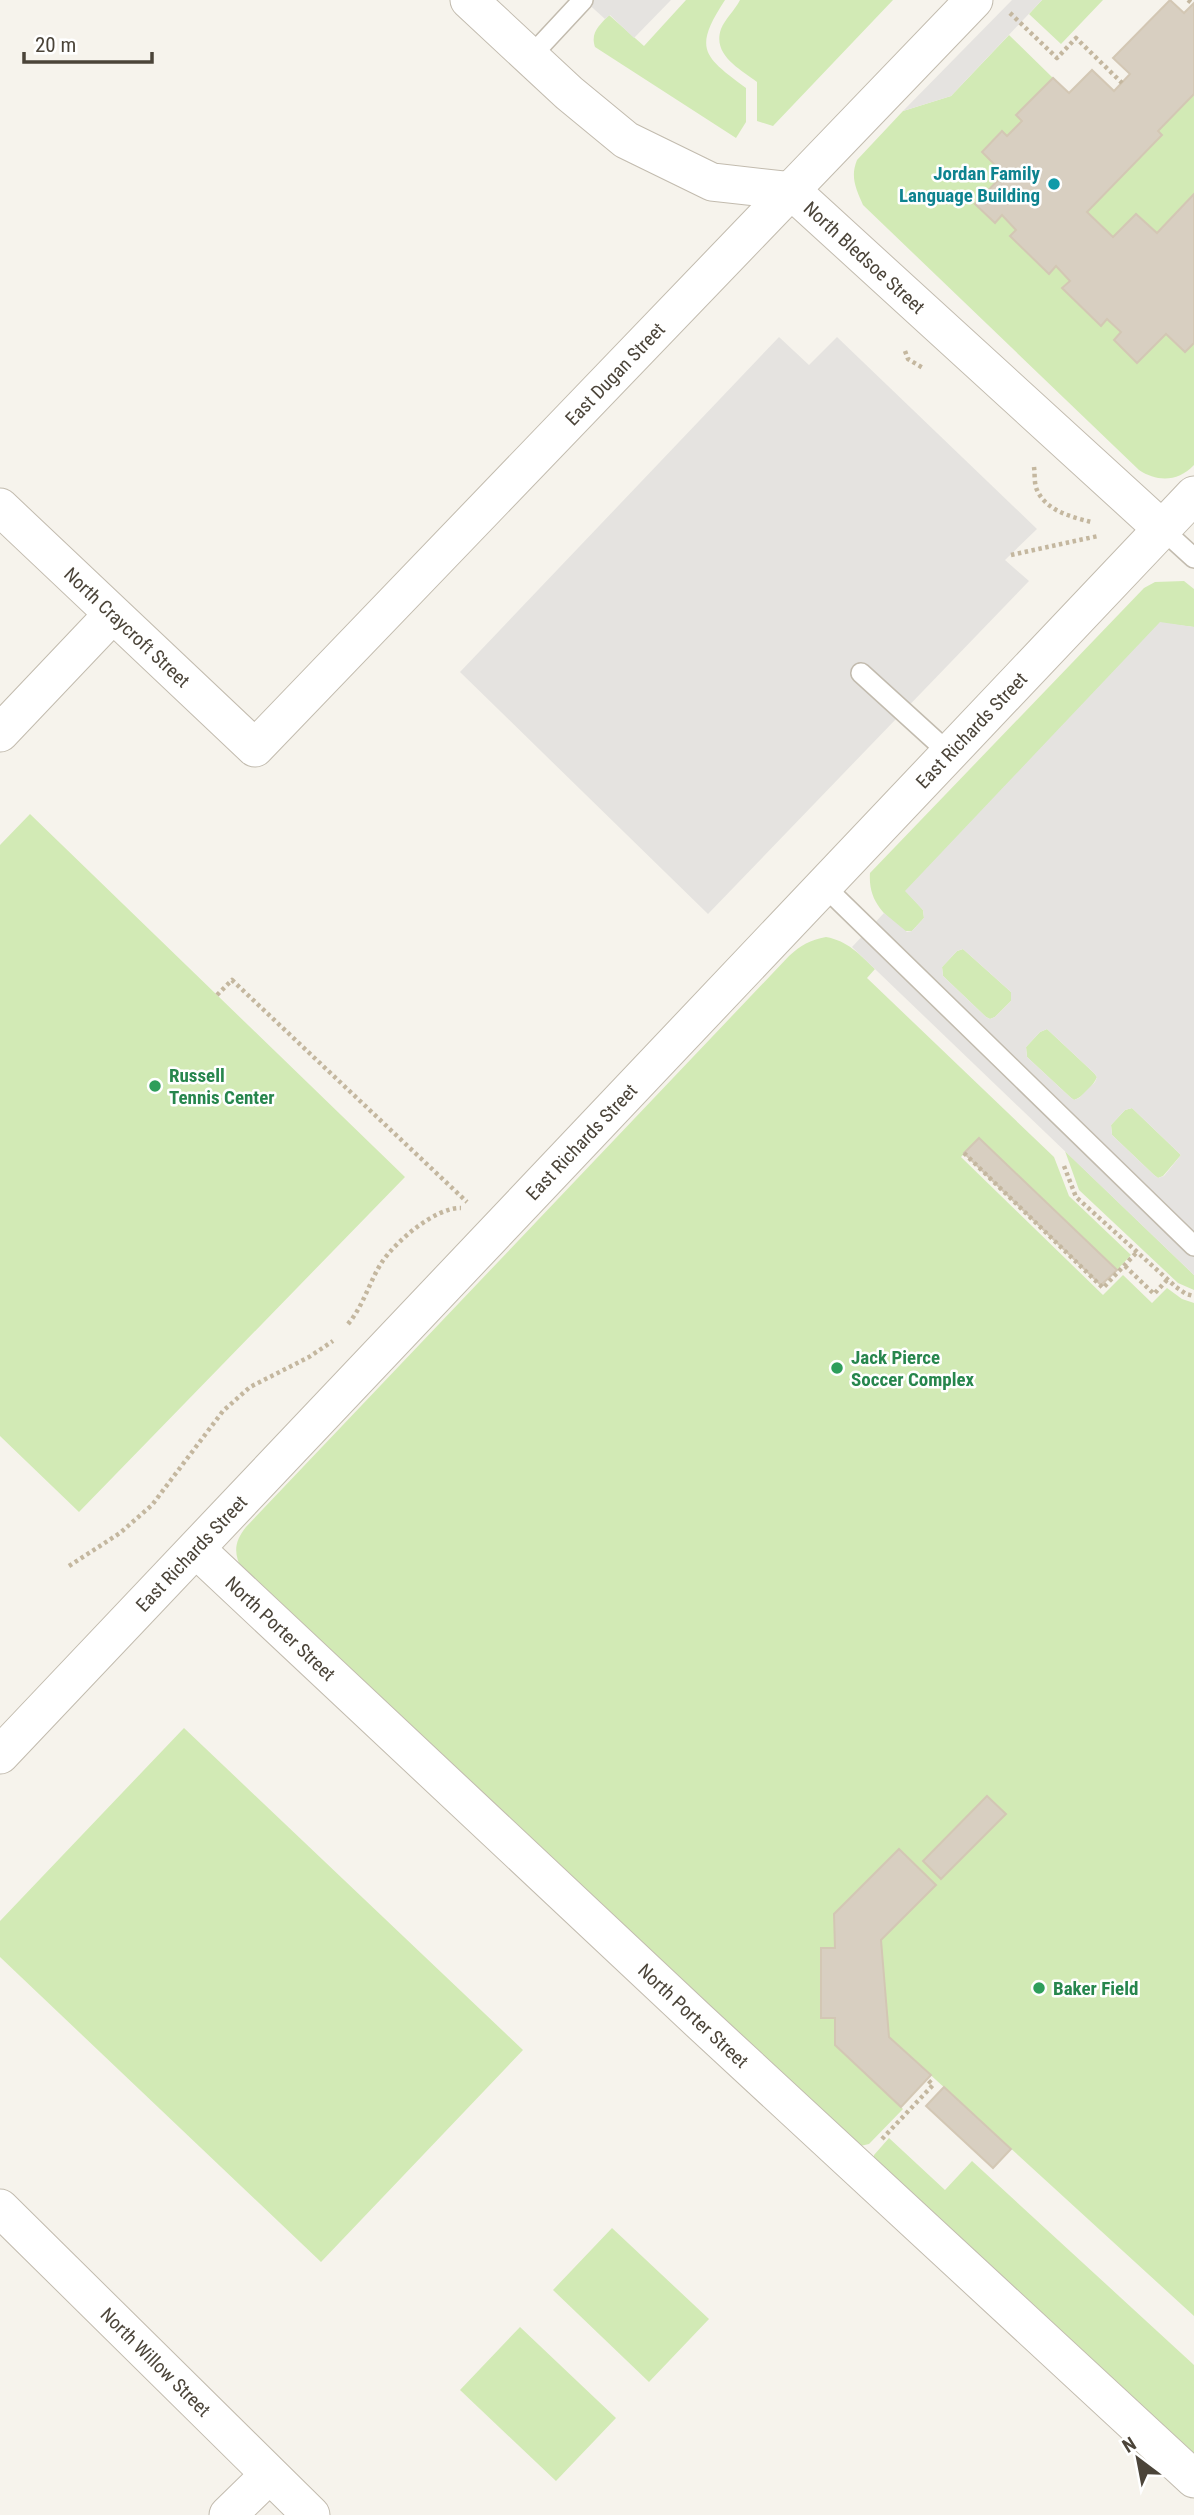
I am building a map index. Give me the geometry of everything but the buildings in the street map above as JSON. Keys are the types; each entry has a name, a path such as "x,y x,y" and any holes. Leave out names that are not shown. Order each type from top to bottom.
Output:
{"street":[{"name":"North Bledsoe Street","path":"469,0 569,93 626,140 712,183 792,191 1161,528"},
{"name":"East Dugan Street","path":"255,748 792,191 991,5"},
{"name":"East Richards Street","path":"0,1755 1194,495"},
{"name":"North Craycroft Street","path":"0,507 255,748"},
{"path":"0,733 112,615"},
{"name":"North Porter Street","path":"196,1549 1194,2479"},
{"name":"North Willow Street","path":"0,2208 311,2515"},
{"path":"228,2515 269,2475"}],"lane":[{"path":"530,57 583,0"},
{"path":"1161,528 1194,558"},
{"path":"861,673 949,753"},
{"path":"823,885 1194,1246"}],"path":[{"path":"991,5 1057,58 1076,38 1122,83"},
{"path":"902,346 908,359 931,372"},
{"path":"1033,460 1036,489 1045,502 1067,515 1101,525"},
{"path":"1011,555 1104,534 1161,528"},
{"path":"217,995 232,979 474,1209"},
{"path":"964,1153 1103,1288 1138,1252"},
{"path":"342,1331 357,1314 382,1262 401,1241 427,1220 453,1208 464,1209"},
{"path":"1125,1266 1154,1294 1167,1280"},
{"path":"69,1566 120,1533 152,1505 223,1411 250,1387 309,1357 335,1339"},
{"path":"856,2166 933,2085 927,2079"}],"green space":[{"path":"686,0 725,0 706,41 712,59 746,88 746,122 736,138 595,47 595,33 609,15 644,46"},
{"path":"740,0 893,0 773,126 757,121 757,82 729,60 720,46 721,29"},
{"path":"1042,0 1103,0 1061,44 1029,14"},
{"path":"1009,35 1053,78 1016,115 1022,121 1007,136 1001,131 982,152 1004,174 994,222 1002,215 1016,230 1010,236 1049,274 1056,266 1070,281 1063,288 1100,325 1107,319 1121,332 1114,340 1137,363 1166,334 1185,352 1194,343 1194,465 1181,475 1160,478 1139,470 863,205 858,194 854,177 857,160 903,111 951,96"},
{"path":"1194,94 1194,194 1157,233 1136,214 1113,237 1087,212 1161,135 1158,131"},
{"path":"1184,581 1194,589 1194,627 1160,623 906,891 923,910 924,918 912,931 903,931 884,913 875,899 870,873 1144,588 1155,582"},
{"name":"Russell Tennis Center","path":"30,814 405,1177 79,1512 0,1436 0,845"},
{"path":"820,938 834,939 847,945 875,969 867,978 1054,1157 1069,1196 1131,1255 1117,1270 979,1138 961,1157 1103,1295 1123,1275 1152,1303 1167,1288 1182,1299 1194,1303 1194,2316 889,2037 881,1940 936,1885 899,1849 834,1914 835,1948 822,2018 835,2018 835,2045 903,2109 869,2144 856,2147 243,1571 238,1559 237,1543 246,1527 789,956","holes":["987,1796 1005,1814 941,1879 923,1861"]},
{"path":"963,949 1011,992 1011,1001 995,1017 986,1017 943,976 942,967 957,951"},
{"path":"1047,1029 1097,1077 1087,1091 1074,1100 1027,1057 1026,1047 1040,1032"},
{"path":"1132,1108 1181,1155 1163,1176 1158,1178 1154,1175 1112,1135 1111,1125 1125,1110"},
{"path":"1065,1151 1194,1275 1194,1290 1178,1283 1079,1190"},
{"path":"184,1728 523,2050 321,2262 0,1957 0,1921"},
{"path":"889,2138 945,2190 972,2161 1194,2365 1194,2466 873,2169 874,2155"},
{"path":"612,2228 709,2319 649,2382 553,2290"},
{"path":"520,2327 616,2418 556,2481 460,2390"}],"shaded area":[{"path":"584,0 671,0 634,38 610,15 605,19"},
{"path":"1012,0 1042,0 951,96 903,111"},
{"path":"779,337 809,365 837,337 1037,529 1005,560 1029,581 708,914 460,672"},
{"path":"1160,622 1194,627 1194,1275 852,947 884,913 907,932 912,931 924,918 923,910 905,891","holes":["963,949 1011,992 1011,1001 995,1017 986,1017 943,976 942,967 957,951","1047,1029 1097,1077 1079,1098 1074,1100 1070,1097 1027,1057 1026,1047 1040,1032","1132,1108 1181,1155 1164,1176 1158,1178 1154,1175 1112,1135 1111,1125 1125,1110"]}],"place":[{"name":"Jordan Family Language Building","path":"1054,184"},
{"name":"Russell Tennis Center","path":"155,1086"},
{"name":"Jack Pierce Soccer Complex","path":"837,1368"},
{"name":"Baker Field","path":"1039,1988"}]}
